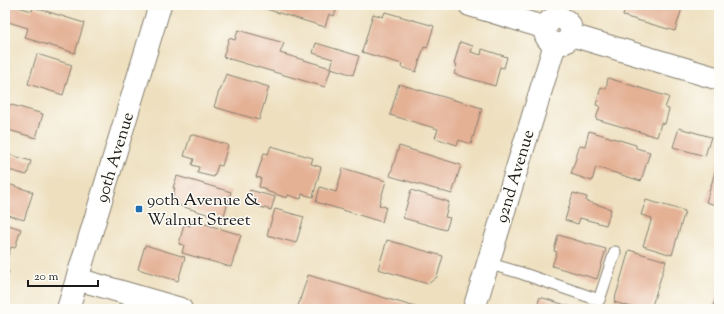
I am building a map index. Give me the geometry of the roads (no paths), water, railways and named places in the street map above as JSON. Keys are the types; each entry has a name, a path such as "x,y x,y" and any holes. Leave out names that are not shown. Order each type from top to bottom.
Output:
{"street":[{"name":"90th Avenue","path":"68,309 160,5"},
{"path":"470,5 560,26 719,79"},
{"name":"92nd Avenue","path":"474,309 560,26"},
{"path":"77,279 181,309"}],"lane":[{"path":"487,263 599,300 615,252"}],"place":[{"name":"90th Avenue & Walnut Street","path":"139,209"}]}
